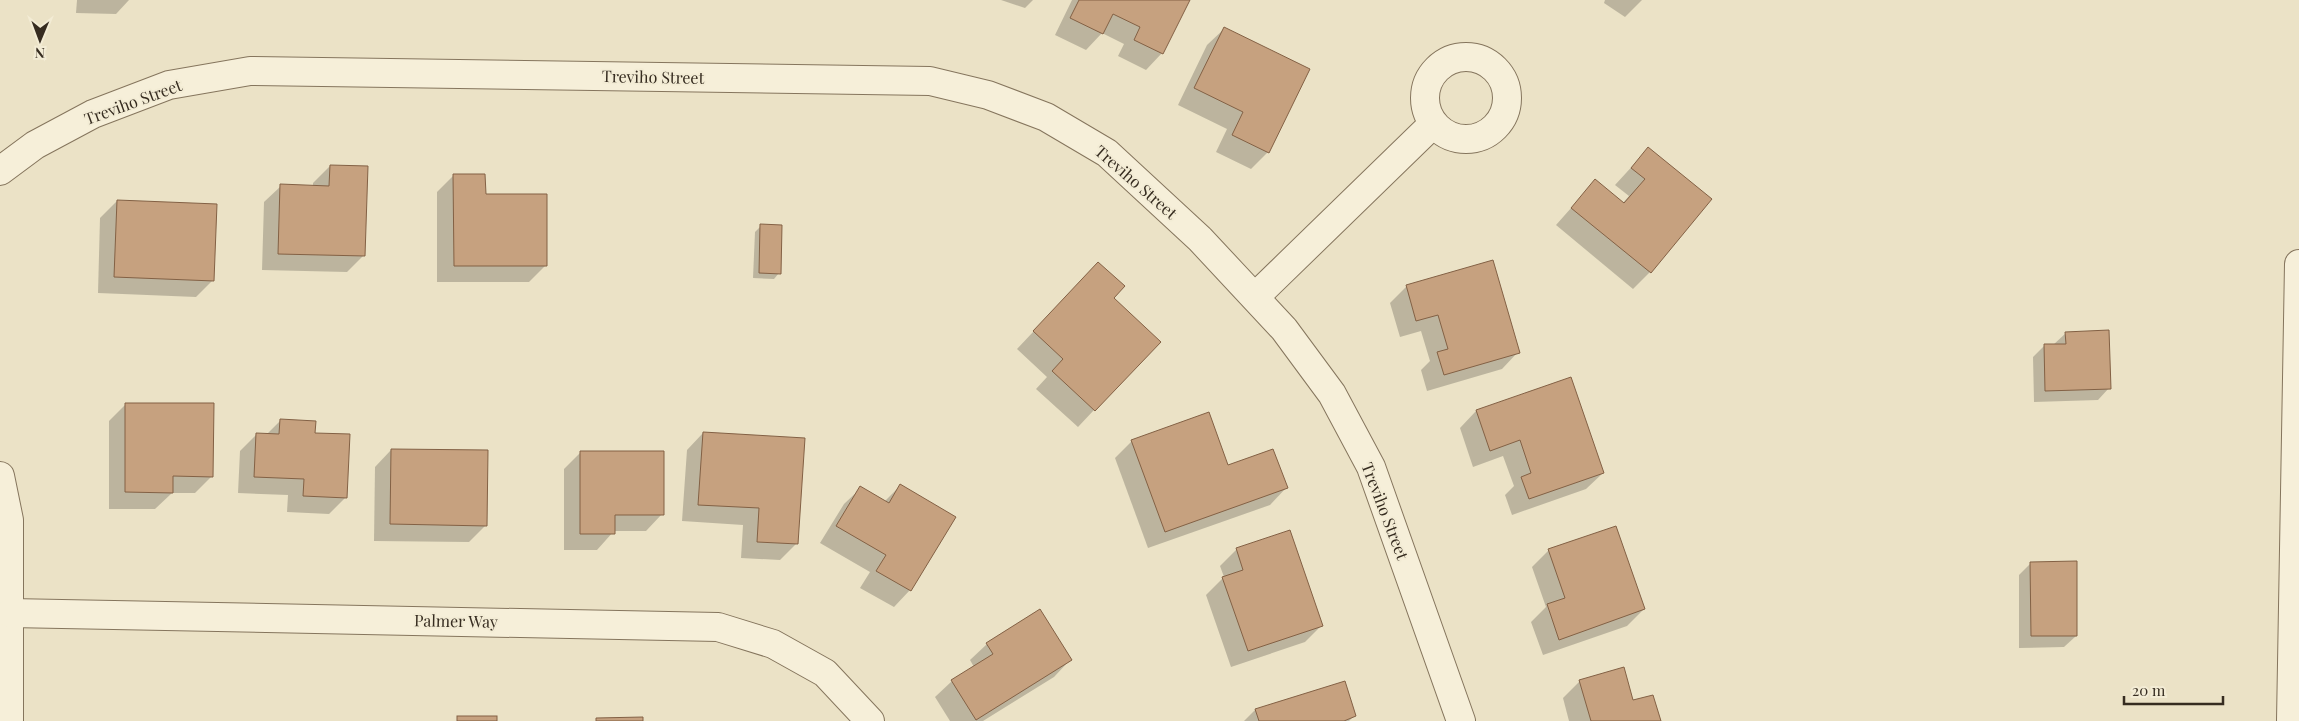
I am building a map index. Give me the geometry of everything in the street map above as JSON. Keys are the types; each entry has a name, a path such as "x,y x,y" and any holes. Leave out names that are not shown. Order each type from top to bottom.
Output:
{"street":[{"name":"Treviho Street","path":"0,171 35,145 93,114 169,85 250,70 930,81 988,95 1046,117 1108,153 1200,239 1284,329 1332,394 1371,467 1461,721"},
{"path":"1255,297 1433,124"},
{"path":"2291,721 2299,264"},
{"path":"0,476 9,520 9,721"},
{"name":"Palmer Way","path":"10,612 718,626 773,644 825,672 870,721"}],"building":[{"path":"1079,0 1190,0 1163,54 1134,40 1140,27 1113,14 1103,34 1070,18"},
{"path":"1224,27 1310,69 1269,153 1232,135 1243,112 1194,88"},
{"path":"1648,147 1712,199 1651,273 1571,208 1595,179 1624,203 1645,179 1631,168"},
{"path":"330,165 368,166 365,256 278,254 280,184 329,186"},
{"path":"453,174 485,174 486,194 547,194 547,266 454,266"},
{"path":"117,200 217,204 214,281 114,277"},
{"path":"760,224 782,225 781,274 759,273"},
{"path":"1493,260 1520,353 1444,375 1437,352 1448,349 1438,315 1416,321 1406,285"},
{"path":"1098,262 1125,286 1114,298 1161,342 1095,411 1052,371 1063,359 1033,331"},
{"path":"2109,330 2111,389 2045,391 2044,344 2066,344 2065,332"},
{"path":"1571,377 1604,473 1529,499 1521,477 1531,473 1520,440 1490,451 1476,410"},
{"path":"125,403 214,403 213,477 173,476 173,493 125,492"},
{"path":"1209,412 1228,465 1273,449 1288,488 1165,532 1131,440"},
{"path":"280,419 316,421 315,433 350,434 347,498 303,496 304,479 254,477 256,433 279,434"},
{"path":"703,432 805,438 798,544 757,542 759,508 698,505"},
{"path":"391,449 488,450 487,526 390,524"},
{"path":"580,451 664,451 664,515 615,515 615,534 580,534"},
{"path":"900,484 956,517 911,591 876,571 886,555 836,526 860,486 889,503"},
{"path":"1616,526 1645,609 1559,640 1547,604 1565,598 1548,549"},
{"path":"1290,530 1323,626 1248,651 1222,577 1243,570 1236,548"},
{"path":"2077,561 2077,636 2031,636 2030,562"},
{"path":"1040,609 1072,660 976,720 951,680 993,654 986,643"},
{"path":"1624,667 1633,700 1653,695 1661,721 1591,721 1579,680"},
{"path":"1345,681 1356,716 1344,721 1259,721 1255,709"},
{"path":"457,716 497,716 497,721 457,721"},
{"path":"643,717 643,721 596,721 596,718"}]}
